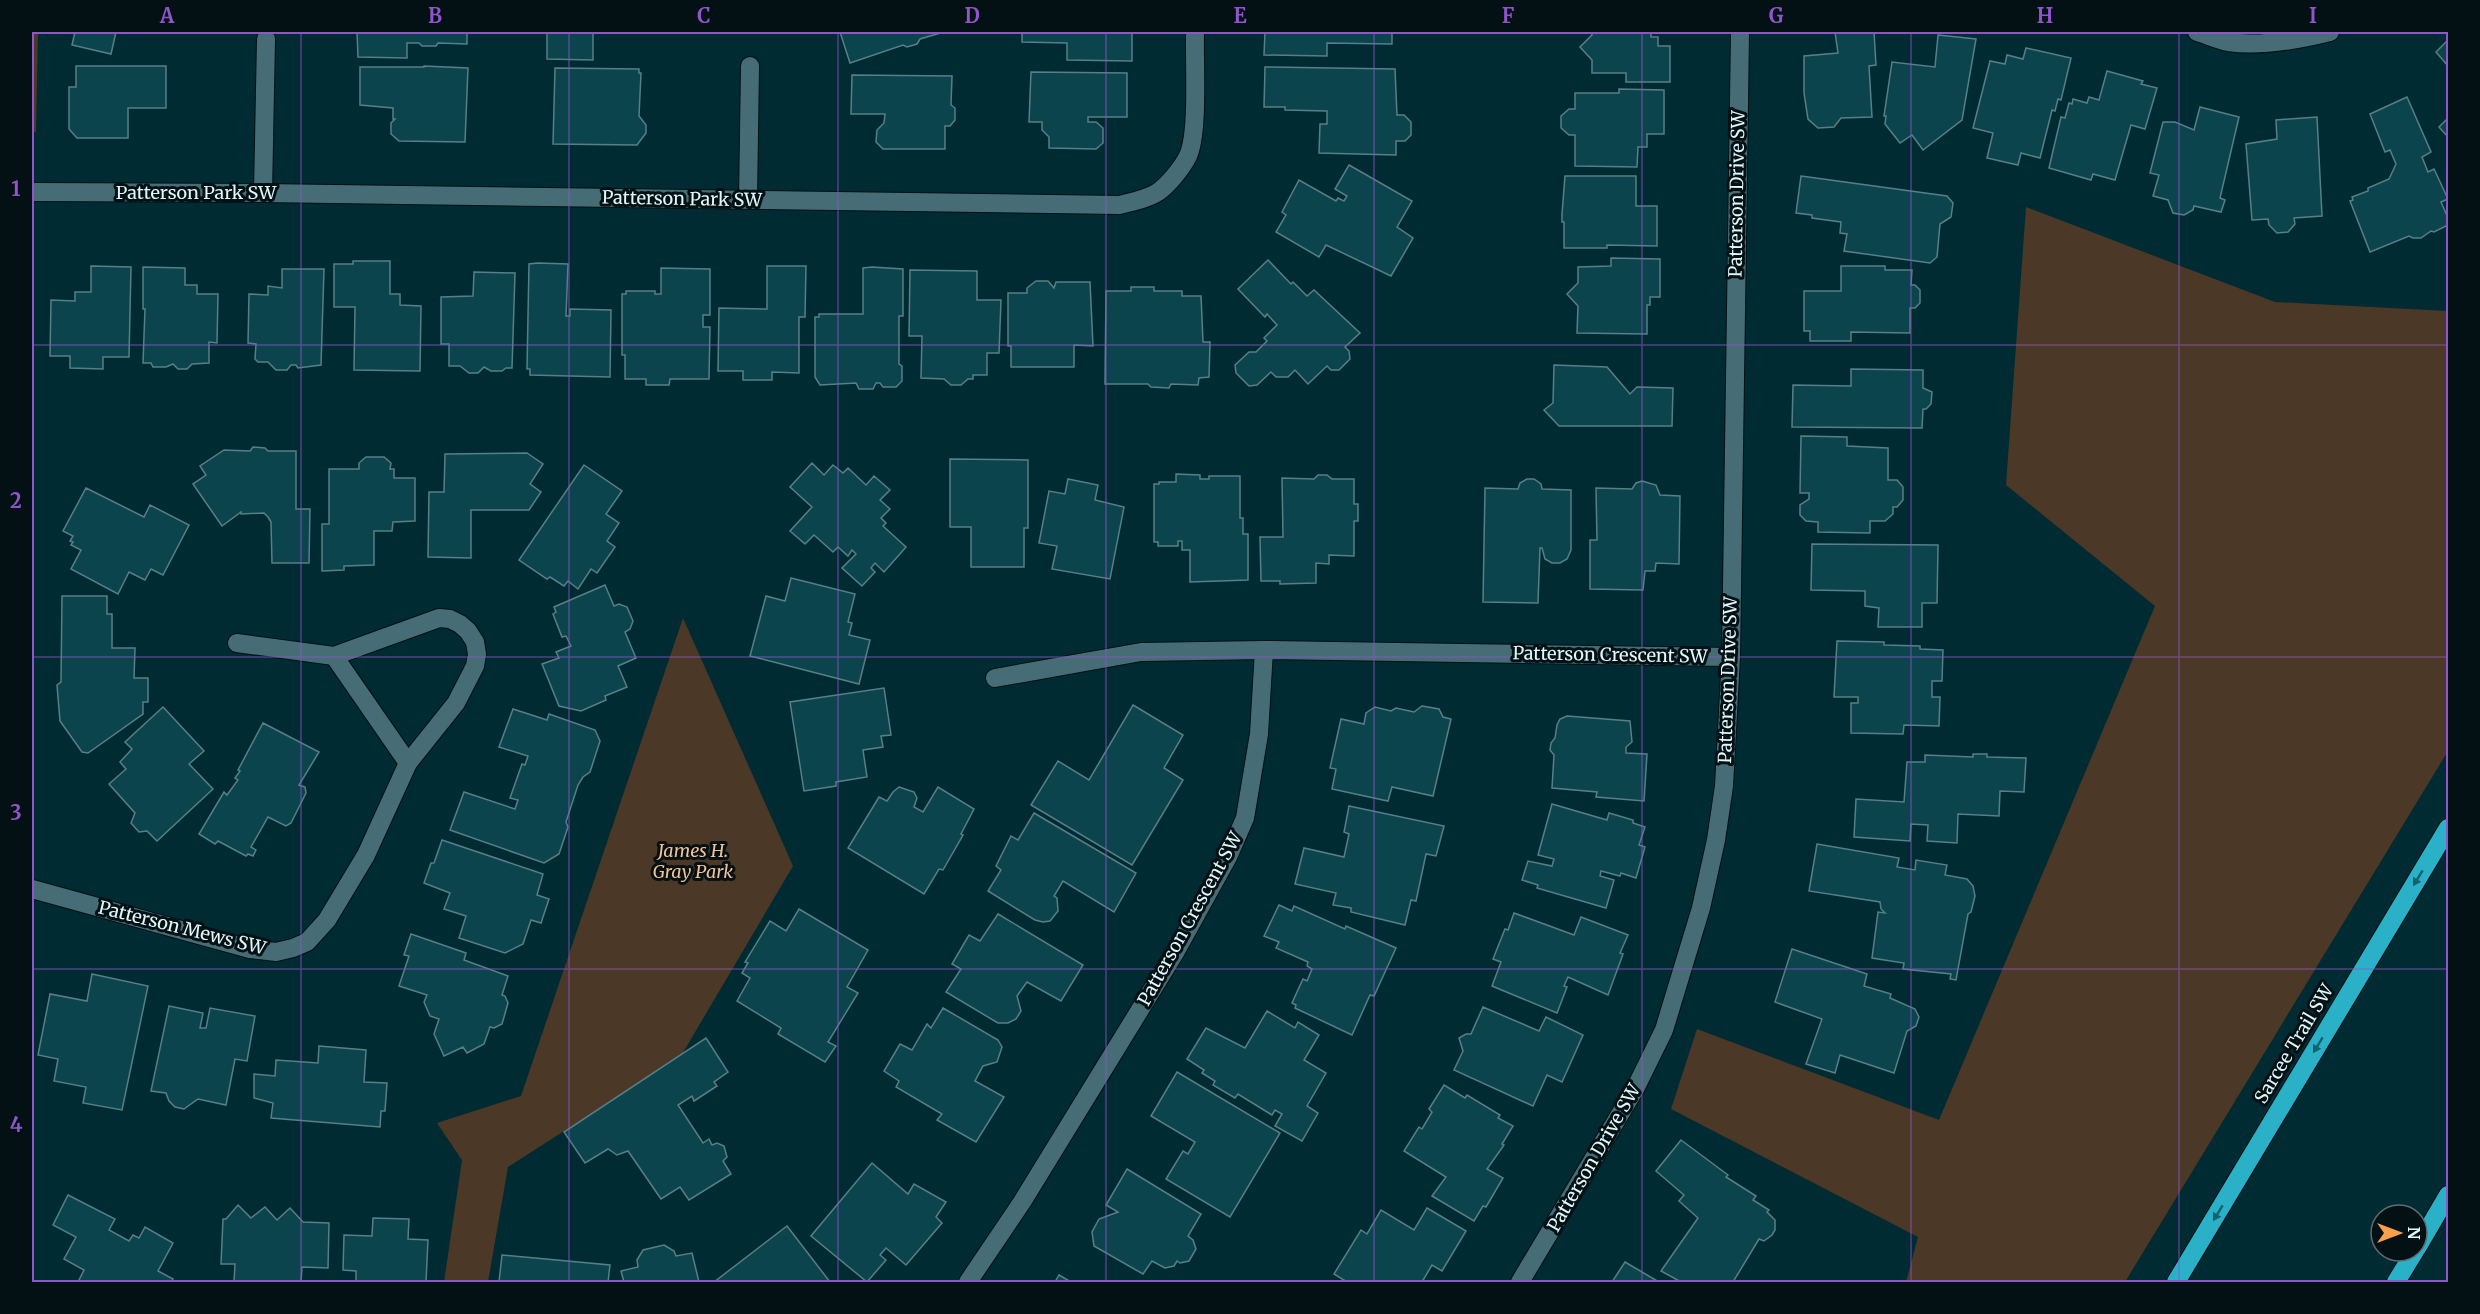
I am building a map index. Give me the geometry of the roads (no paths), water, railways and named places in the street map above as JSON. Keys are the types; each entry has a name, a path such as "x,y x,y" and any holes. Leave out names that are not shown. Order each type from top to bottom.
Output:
{"highway":[{"name":"Sarcee Trail SW","path":"2176,1282 2448,828"},
{"path":"2429,1227 2448,1195"},
{"path":"2396,1282 2408,1263"}],"street":[{"name":"Patterson Park SW","path":"32,192 1119,205 1141,200 1159,191 1174,176 1188,156 1193,127 1194,32"},
{"name":"Patterson Drive SW","path":"1520,1282 1635,1089 1668,1018 1701,908 1716,840 1724,786 1731,657 1740,32"},
{"path":"2197,32 2228,42 2260,43 2304,39 2330,32"},
{"path":"263,193 266,39"},
{"path":"748,200 750,66"},
{"name":"Patterson Mews SW","path":"32,889 250,949 276,952 307,942 327,920 366,855 408,764 456,703 475,666 477,654 475,642 468,631 450,619 439,618 334,656 237,643"},
{"path":"995,678 1141,652 1264,650"},
{"name":"Patterson Crescent SW","path":"968,1282 1022,1202 1176,951 1228,857 1245,818 1259,734 1264,650 1731,657"},
{"path":"334,656 408,764"}],"park label":[{"name":"James H. Gray Park","path":"693,861"}]}
